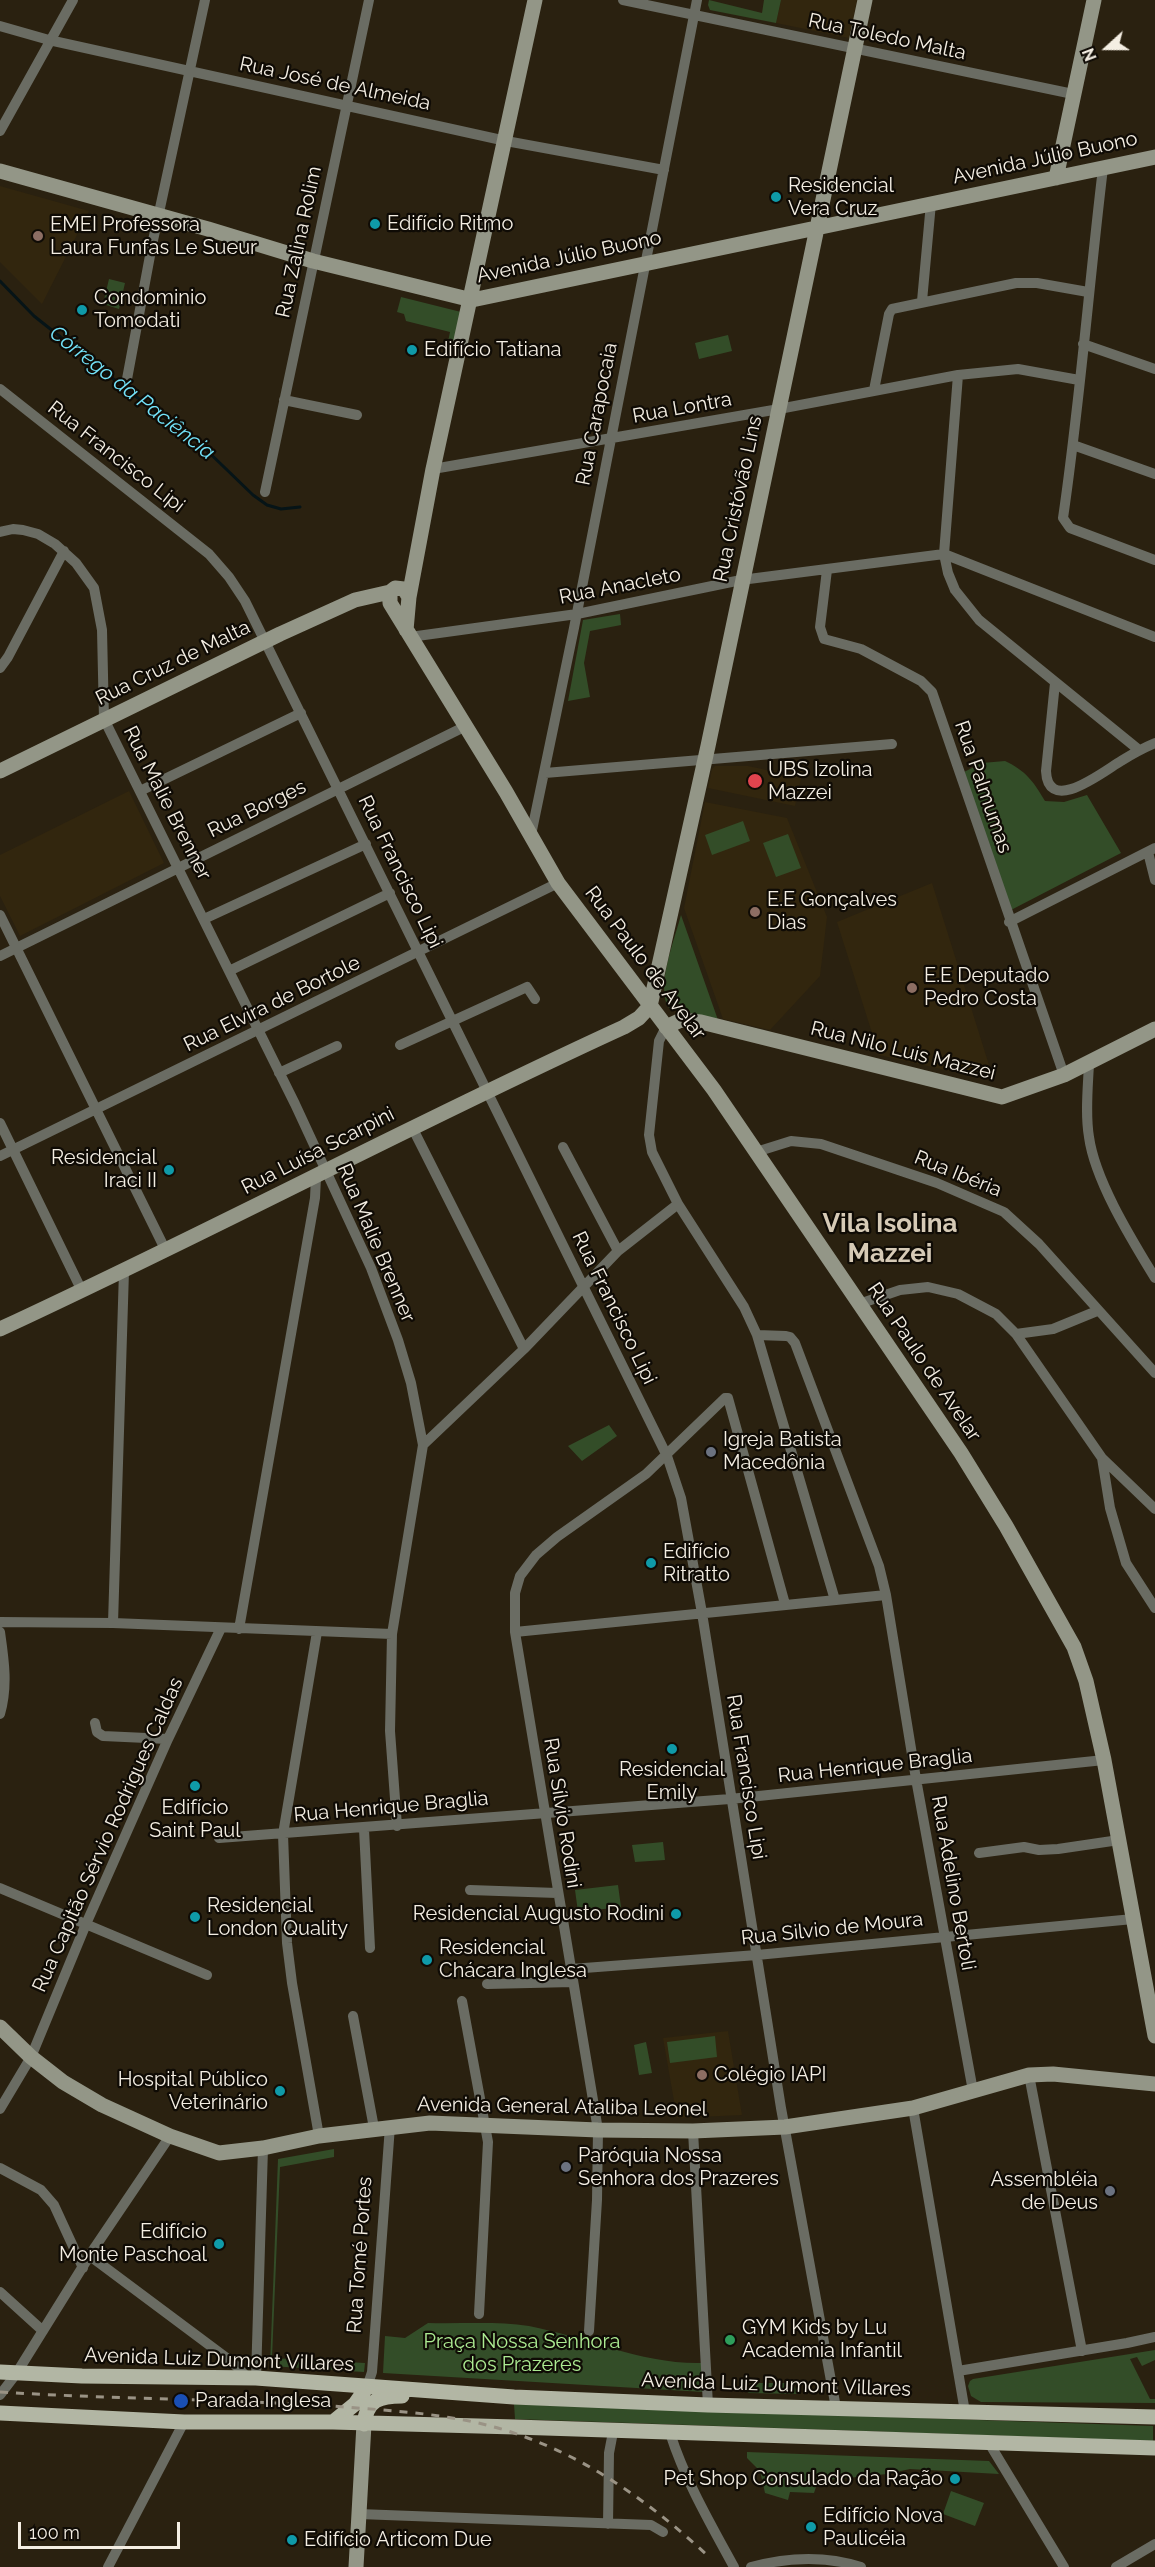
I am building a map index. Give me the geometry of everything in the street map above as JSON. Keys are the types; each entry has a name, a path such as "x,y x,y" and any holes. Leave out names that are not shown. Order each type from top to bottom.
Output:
{"main road":[{"name":"Avenida Luiz Dumont Villares","path":"0,2372 252,2378 436,2392 708,2404 1155,2417"},
{"path":"333,2422 355,2404 367,2387"},
{"path":"364,2424 369,2404 380,2399 393,2396 427,2397 436,2392"},
{"path":"0,2413 184,2422 333,2422 1155,2448"}],"street":[{"path":"0,131 73,0"},
{"path":"127,379 158,216 205,0"},
{"name":"Rua Zalina Rolim","path":"265,492 369,0"},
{"path":"397,598 413,570 535,0"},
{"name":"Rua Toledo Malta","path":"623,0 1073,94"},
{"name":"Rua Carapocaia","path":"531,835 577,614 697,0"},
{"name":"Rua Cristóvão Lins","path":"651,1006 865,0"},
{"path":"1056,178 1094,0"},
{"name":"Rua José de Almeida","path":"0,26 49,40 506,141 664,170"},
{"name":"Avenida Júlio Buono","path":"0,171 313,261 472,300 1155,157"},
{"path":"1103,168 1063,518 1070,528 1155,560"},
{"path":"922,301 931,203"},
{"path":"874,390 890,311 922,301 1016,283 1037,283 1088,292"},
{"path":"1083,344 1155,369"},
{"name":"Rua Lontra","path":"433,469 779,409 958,375 1018,369 1079,381"},
{"path":"958,375 944,554 955,590 978,620 1139,750"},
{"name":"Rua Francisco Lipi","path":"0,389 209,554 229,577 245,601 667,1456 681,1498 702,1613 730,1799 785,2127 836,2408"},
{"path":"284,400 357,415"},
{"path":"1073,444 1155,474"},
{"path":"0,532 13,529 38,534 64,551 87,576 97,597 102,630 104,719"},
{"path":"0,669 64,551"},
{"path":"944,554 1155,637"},
{"name":"Rua Anacleto","path":"408,634 577,614 741,580 944,554"},
{"name":"Rua Palmumas","path":"827,570 820,627 824,639 861,649 921,681 932,692 1009,922 1064,1075"},
{"name":"Rua Cruz de Malta","path":"0,771 265,641 365,597 397,598"},
{"name":"Rua Paulo de Avelar","path":"397,598 408,634 466,726 558,883 651,1006 756,1152 967,1462 1074,1647 1086,1681 1104,1760 1155,2036"},
{"path":"1055,682 1046,771 1047,780 1052,787 1065,791 1080,786 1139,750 1155,743"},
{"path":"140,791 301,713"},
{"name":"Rua Malie Brenner","path":"104,719 279,1073 321,1174 371,1268 398,1340 411,1383 423,1445 392,1634 390,1731 397,1826"},
{"name":"Rua Borges","path":"0,956 466,726"},
{"path":"545,773 892,744"},
{"path":"204,919 366,844"},
{"path":"1009,922 1152,850 1155,880"},
{"name":"Rua Elvira de Bortole","path":"0,1156 558,883"},
{"path":"229,971 390,893"},
{"path":"0,915 166,1251"},
{"path":"400,1045 527,987 536,999"},
{"name":"Rua Luísa Scarpini","path":"0,1329 166,1251 487,1089 624,1027 639,1018 651,1006"},
{"name":"Rua Nilo Luis Mazzei","path":"666,1027 681,1020 701,1022 996,1097 1010,1096 1064,1075 1155,1029"},
{"path":"666,1027 659,1041 649,1135 655,1159 678,1204 744,1306 757,1335 835,1600"},
{"path":"279,1073 337,1046"},
{"path":"1089,1063 1087,1120 1091,1147 1112,1203 1155,1278"},
{"path":"0,1123 82,1291"},
{"path":"412,1127 524,1349"},
{"name":"Rua Ibéria","path":"756,1152 791,1141 821,1144 937,1183 990,1204 1015,1220 1155,1373"},
{"path":"563,1147 618,1251"},
{"path":"239,1629 321,1174"},
{"path":"423,1445 524,1349 618,1251 678,1204"},
{"path":"113,1623 124,1271"},
{"path":"859,1304 912,1287 945,1291 973,1300 988,1309 1016,1334 1102,1458 1155,1509"},
{"path":"1016,1334 1053,1329 1097,1311"},
{"name":"Rua Adelino Bertoli","path":"757,1335 786,1336 795,1343 876,1558 886,1595 916,1779 973,2091"},
{"name":"Rua Sílvio Rodini","path":"589,2331 597,2200 598,2130 515,1632 515,1593 526,1566 557,1537 646,1474 667,1456 720,1401 728,1398 784,1604"},
{"path":"1102,1458 1108,1496 1126,1563 1155,1608"},
{"path":"1108,1496 1124,1479"},
{"path":"515,1632 886,1595"},
{"path":"0,1622 113,1623 392,1634"},
{"name":"Rua Capitão Sérvio Rodrigues Caldas","path":"0,2109 31,2057 86,1924 168,1739 221,1628"},
{"path":"0,1632 5,1670 5,1692 0,1714"},
{"path":"317,1632 283,1834 287,1943 319,2136"},
{"path":"95,1723 99,1735 168,1739"},
{"name":"Rua Henrique Braglia","path":"219,1838 363,1829 544,1812 730,1799 1104,1760"},
{"path":"363,1829 370,1948"},
{"path":"980,1852 1024,1847 1039,1850 1058,1849 1119,1840"},
{"path":"0,1888 207,1975"},
{"path":"470,1890 557,1893"},
{"name":"Rua Silvio de Moura","path":"571,1970 757,1955 1133,1919"},
{"path":"487,1984 573,1982"},
{"path":"462,2001 488,2142 478,2314"},
{"path":"354,2016 374,2128"},
{"name":"Avenida General Ataliba Leonel","path":"0,2027 31,2057 63,2082 102,2105 170,2136 219,2153 263,2148 319,2136 374,2128 430,2123 598,2130 693,2131 785,2127 913,2108 1029,2075 1053,2074 1155,2084"},
{"path":"1029,2075 1082,2351"},
{"path":"913,2108 965,2412"},
{"name":"Rua Tomé Portes","path":"367,2387 372,2372 390,2126"},
{"path":"693,2131 708,2404"},
{"path":"0,2395 16,2374 82,2268 170,2136"},
{"path":"252,2378 263,2148"},
{"path":"1,2171 41,2190 54,2205 82,2268"},
{"path":"90,2256 252,2378"},
{"path":"0,2292 43,2331"},
{"path":"958,2371 1155,2337"},
{"path":"108,2567 184,2422"},
{"path":"357,2567 364,2424"},
{"path":"608,2524 609,2452 613,2432"},
{"path":"670,2433 677,2456 698,2500 734,2567"},
{"path":"989,2443 1064,2567"},
{"path":"359,2514 651,2525 663,2532"},
{"path":"1116,2567 1155,2544"},
{"path":"751,2567 779,2559 819,2558 861,2567"}],"shaded area":[{"path":"781,0 857,0 849,38 776,23"},
{"name":"EMEI Professora Laura Funfas Le Sueur","path":"0,186 89,211 42,304 0,262"},
{"name":"UBS Izolina Mazzei","path":"805,760 795,806 708,788 712,769 715,766 748,766 785,774 787,761"},
{"path":"129,791 164,863 20,936 0,896 0,855"},
{"name":"E.E Gonçalves Dias","path":"705,802 787,818 827,917 820,976 770,1030 723,1019 684,908"},
{"name":"E.E Deputado Pedro Costa","path":"932,883 994,1081 879,1055 837,922"},
{"name":"Colégio IAPI","path":"728,2031 742,2115 677,2118 663,2038"}],"green space":[{"path":"709,0 762,13 764,0 781,0 776,23 710,10"},
{"path":"109,279 125,283 119,309 103,304"},
{"path":"401,297 461,312 454,343 448,342 450,332 406,321 404,314 397,312"},
{"path":"728,335 732,351 699,359 695,343"},
{"path":"620,614 621,625 590,631 584,663 590,697 568,701 583,620"},
{"path":"1005,761 1028,777 1045,801 1064,802 1087,795 1121,853 1011,910 964,772 982,763"},
{"path":"743,821 750,841 712,855 705,835"},
{"path":"788,834 801,868 776,877 763,843"},
{"path":"681,915 718,1020 669,1008 665,999 665,976"},
{"path":"609,1425 617,1436 582,1461 568,1446"},
{"path":"663,1842 665,1860 635,1862 632,1845"},
{"path":"618,1885 621,1907 578,1912 575,1890"},
{"path":"715,2036 717,2057 670,2063 667,2042"},
{"path":"646,2042 652,2073 639,2075 634,2045"},
{"path":"334,2149 334,2157 280,2167 272,2358 365,2363 364,2372 270,2366 278,2159"},
{"name":"Praça Nossa Senhora dos Prazeres","path":"428,2323 517,2324 659,2360 703,2363 704,2392 383,2373 385,2336 405,2338"},
{"path":"1155,2350 1155,2360 1142,2366 1137,2357 1130,2359 1150,2399 1155,2399 1155,2403 981,2402 971,2396 968,2386 973,2379"},
{"path":"753,2383 793,2383 798,2394 748,2393"},
{"path":"514,2404 1153,2426 1153,2441 515,2419"},
{"path":"747,2452 989,2461 999,2474 910,2469 887,2474 818,2481 814,2493 790,2492 788,2500 765,2493 760,2471 747,2458"},
{"path":"951,2491 984,2503 975,2526 943,2514"}],"waterway":[{"name":"Córrego da Paciência","path":"0,281 34,316 131,393 195,439 253,495 267,505 281,509 300,507"}],"railway":[{"path":"0,2392 332,2406 422,2414 489,2426 539,2442 615,2482 662,2516 706,2554"}],"place":[{"name":"Residencial Vera Cruz","path":"776,197"},
{"name":"Edifício Ritmo","path":"375,224"},
{"name":"EMEI Professora Laura Funfas Le Sueur","path":"38,236"},
{"name":"Condominio Tomodati","path":"82,310"},
{"name":"Edifício Tatiana","path":"412,350"},
{"name":"UBS Izolina Mazzei","path":"755,781"},
{"name":"E.E Gonçalves Dias","path":"755,912"},
{"name":"E.E Deputado Pedro Costa","path":"912,988"},
{"name":"Residencial Iraci II","path":"169,1170"},
{"name":"Igreja Batista Macedônia","path":"711,1452"},
{"name":"Edifício Ritratto","path":"651,1563"},
{"name":"Residencial Emily","path":"672,1749"},
{"name":"Edifício Saint Paul","path":"195,1786"},
{"name":"Residencial Augusto Rodini","path":"676,1914"},
{"name":"Residencial London Quality","path":"195,1917"},
{"name":"Residencial Chácara Inglesa","path":"427,1960"},
{"name":"Colégio IAPI","path":"702,2075"},
{"name":"Hospital Público Veterinário","path":"280,2091"},
{"name":"Paróquia Nossa Senhora dos Prazeres","path":"566,2167"},
{"name":"Assembléia de Deus","path":"1110,2191"},
{"name":"Edifício Monte Paschoal","path":"219,2244"},
{"name":"GYM Kids by Lu Academia Infantil","path":"730,2340"},
{"name":"Parada Inglesa","path":"181,2401"},
{"name":"Pet Shop Consulado da Ração","path":"955,2479"},
{"name":"Edifício Nova Paulicéia","path":"811,2527"},
{"name":"Edifício Articom Due","path":"292,2540"}],"district":[{"name":"Vila Isolina Mazzei","path":"890,1239"}]}
